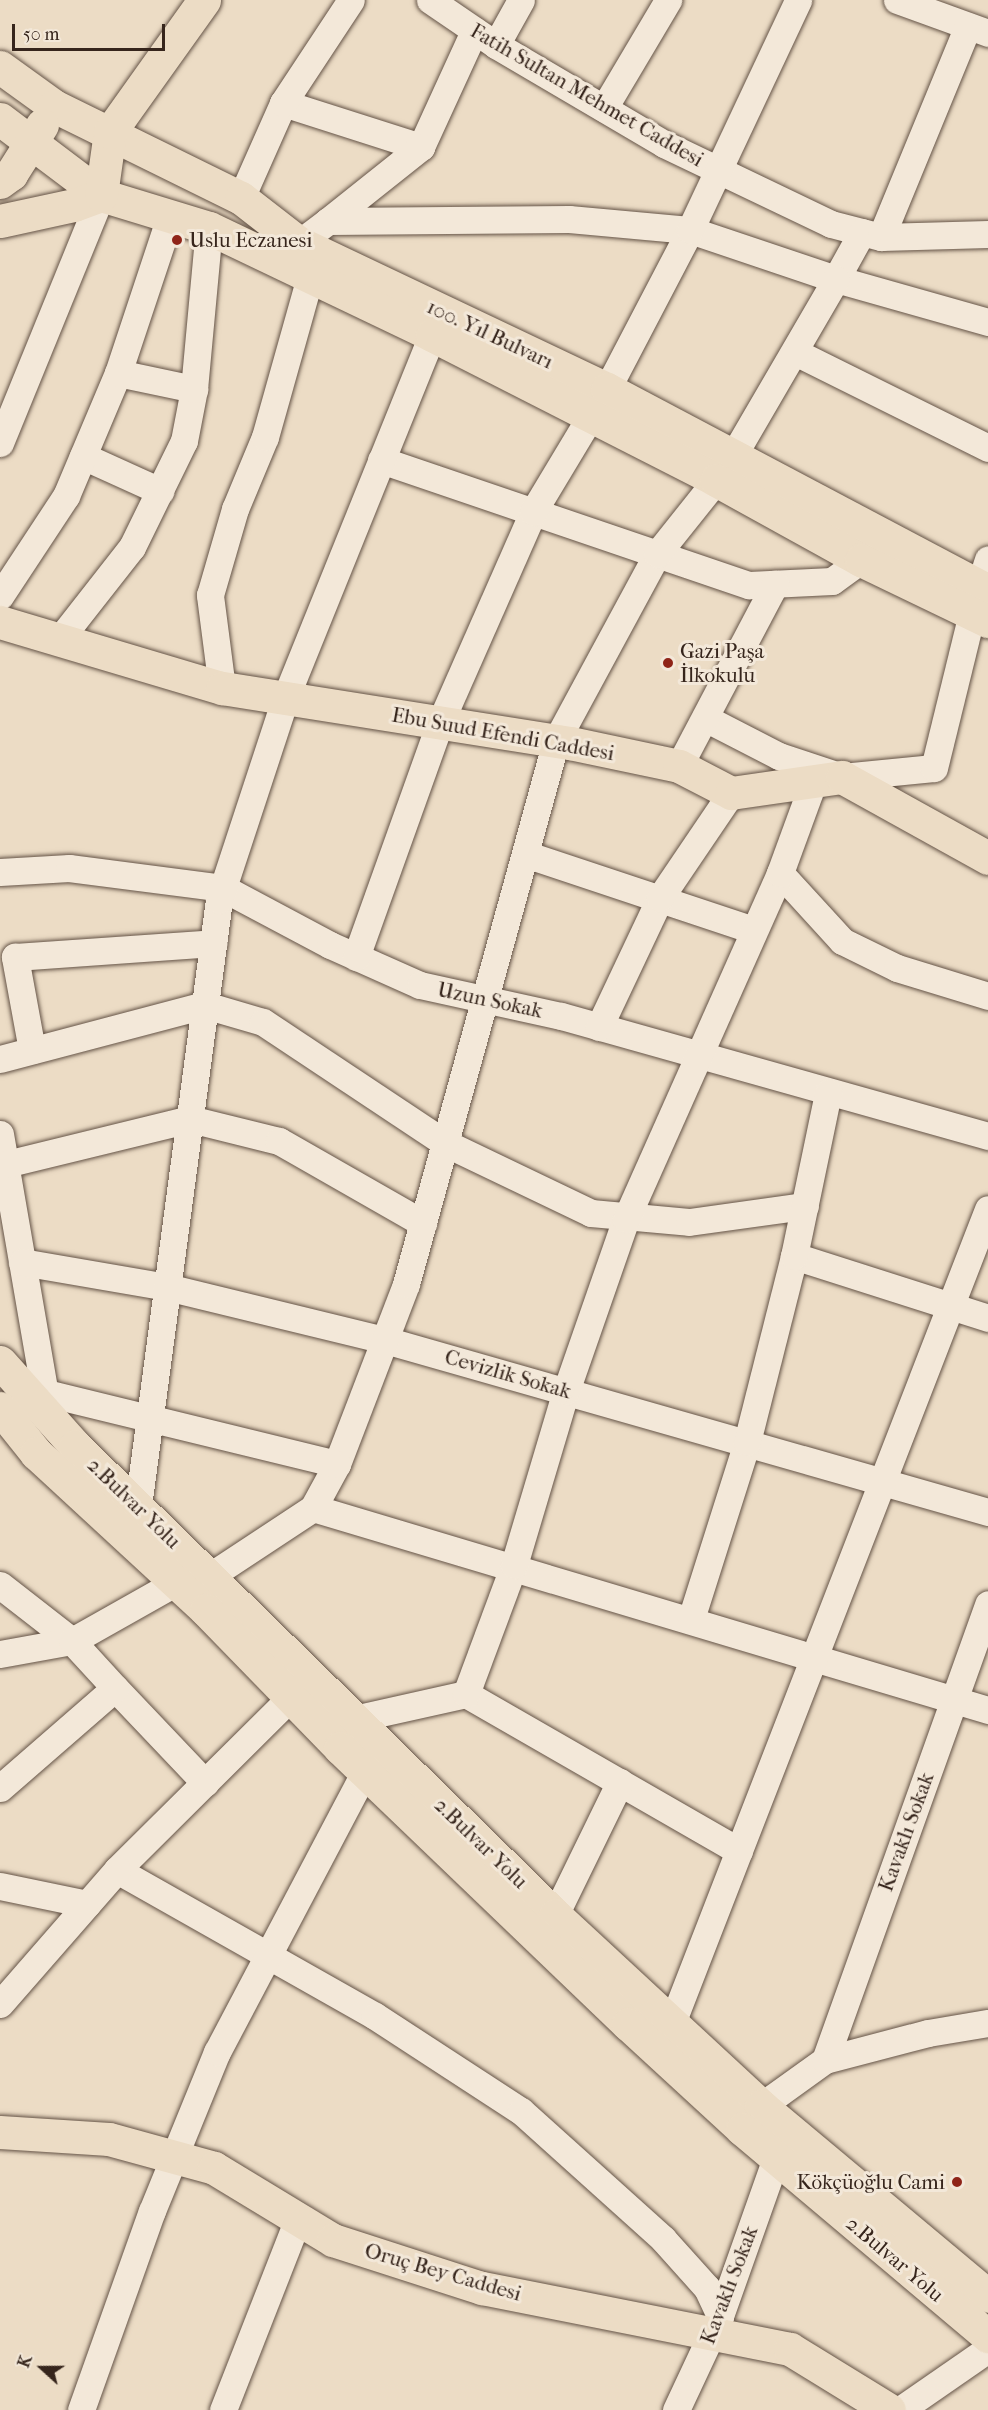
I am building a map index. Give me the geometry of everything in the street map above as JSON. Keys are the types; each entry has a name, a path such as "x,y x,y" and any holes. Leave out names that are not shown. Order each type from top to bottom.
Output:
{"main road":[{"path":"0,221 64,208 100,195 110,132 204,0"},
{"name":"100. Yıl Bulvarı","path":"0,67 54,105 240,198 299,243 607,389 861,560 983,594"},
{"path":"0,182 11,174 54,105"},
{"name":"100. Yıl Bulvarı","path":"0,119 100,195 209,228 432,335 590,417 724,469 983,594"},
{"name":"Ebu Suud Efendi Caddesi","path":"0,622 222,688 556,741 679,766 731,793"},
{"path":"731,793 827,780 988,858"},
{"name":"2.Bulvar Yolu","path":"0,1362 47,1405 138,1506 555,1914 761,2106 988,2296"},
{"name":"2.Bulvar Yolu","path":"0,1408 36,1453 175,1583 365,1771 628,2024 776,2158 988,2336"},
{"name":"Oruç Bey Caddesi","path":"0,2132 109,2139 214,2168 333,2240 482,2288 716,2324 790,2349 889,2410"}],"street":[{"path":"240,198 283,103 351,0"},
{"name":"Fatih Sultan Mehmet Caddesi","path":"430,0 485,38 604,108 719,170 831,224 871,235 988,234"},
{"path":"299,243 422,147 485,38 521,0"},
{"path":"604,108 668,0"},
{"path":"607,389 690,230 798,0"},
{"path":"0,1654 72,1641 175,1583 210,1576 313,1508 337,1464 385,1340 423,1223 556,741 657,554 724,469 836,279 871,235 978,30 897,0"},
{"path":"283,103 422,147"},
{"path":"0,443 100,195"},
{"path":"0,596 66,496 118,373 170,217"},
{"path":"328,221 569,219 690,230 836,279 988,322"},
{"path":"59,640 132,547 184,441 194,389 209,228"},
{"path":"222,688 210,595 235,509 265,437 310,277"},
{"path":"138,1506 205,1005 223,888 285,699 432,335"},
{"path":"795,352 988,448"},
{"path":"118,373 194,389"},
{"path":"356,957 440,723 533,512 590,417"},
{"path":"83,456 160,491"},
{"path":"381,460 749,585 831,581 861,560"},
{"path":"679,766 775,584"},
{"path":"705,718 827,780 934,768 983,594"},
{"path":"466,1694 514,1565 566,1391 626,1219 696,1055 780,873 827,780"},
{"path":"599,1027 660,898 731,793"},
{"path":"525,854 754,930"},
{"name":"Uzun Sokak","path":"0,872 69,868 223,888 356,957 420,985 599,1027 988,1136"},
{"path":"780,873 842,941 897,968 988,996"},
{"path":"32,1050 15,957 214,944"},
{"path":"0,1059 205,1005 263,1023 445,1143 591,1213 626,1219 689,1222 805,1206"},
{"path":"691,1618 747,1442 794,1256 828,1093"},
{"path":"6,1164 190,1119 279,1141 423,1223"},
{"path":"0,1134 47,1405 150,1420 337,1464"},
{"path":"672,2023 988,1209"},
{"path":"794,1256 988,1318"},
{"name":"Cevizlik Sokak","path":"22,1262 167,1287 385,1340 884,1480 988,1512"},
{"path":"313,1508 514,1565 988,1710"},
{"path":"0,1585 72,1641 205,1783"},
{"name":"Kavaklı Sokak","path":"825,2060 988,1604"},
{"path":"0,1788 115,1688"},
{"path":"354,1719 466,1694 739,1851"},
{"path":"0,2004 117,1870 291,1697"},
{"path":"81,2410 175,2156 217,2052 365,1771"},
{"path":"555,1914 620,1782"},
{"path":"117,1870 375,2016 521,2111 663,2239 707,2288 716,2324"},
{"path":"0,1886 87,1904"},
{"path":"761,2106 825,2060 928,2033 988,2023"},
{"name":"Kavaklı Sokak","path":"676,2410 716,2324 776,2158"},
{"path":"223,2410 298,2219"},
{"path":"900,2410 988,2349"}],"place":[{"name":"Uslu Eczanesi","path":"177,240"},
{"name":"Gazi Paşa İlkokulu","path":"668,663"},
{"name":"Kökçüoğlu Cami","path":"957,2182"}]}
